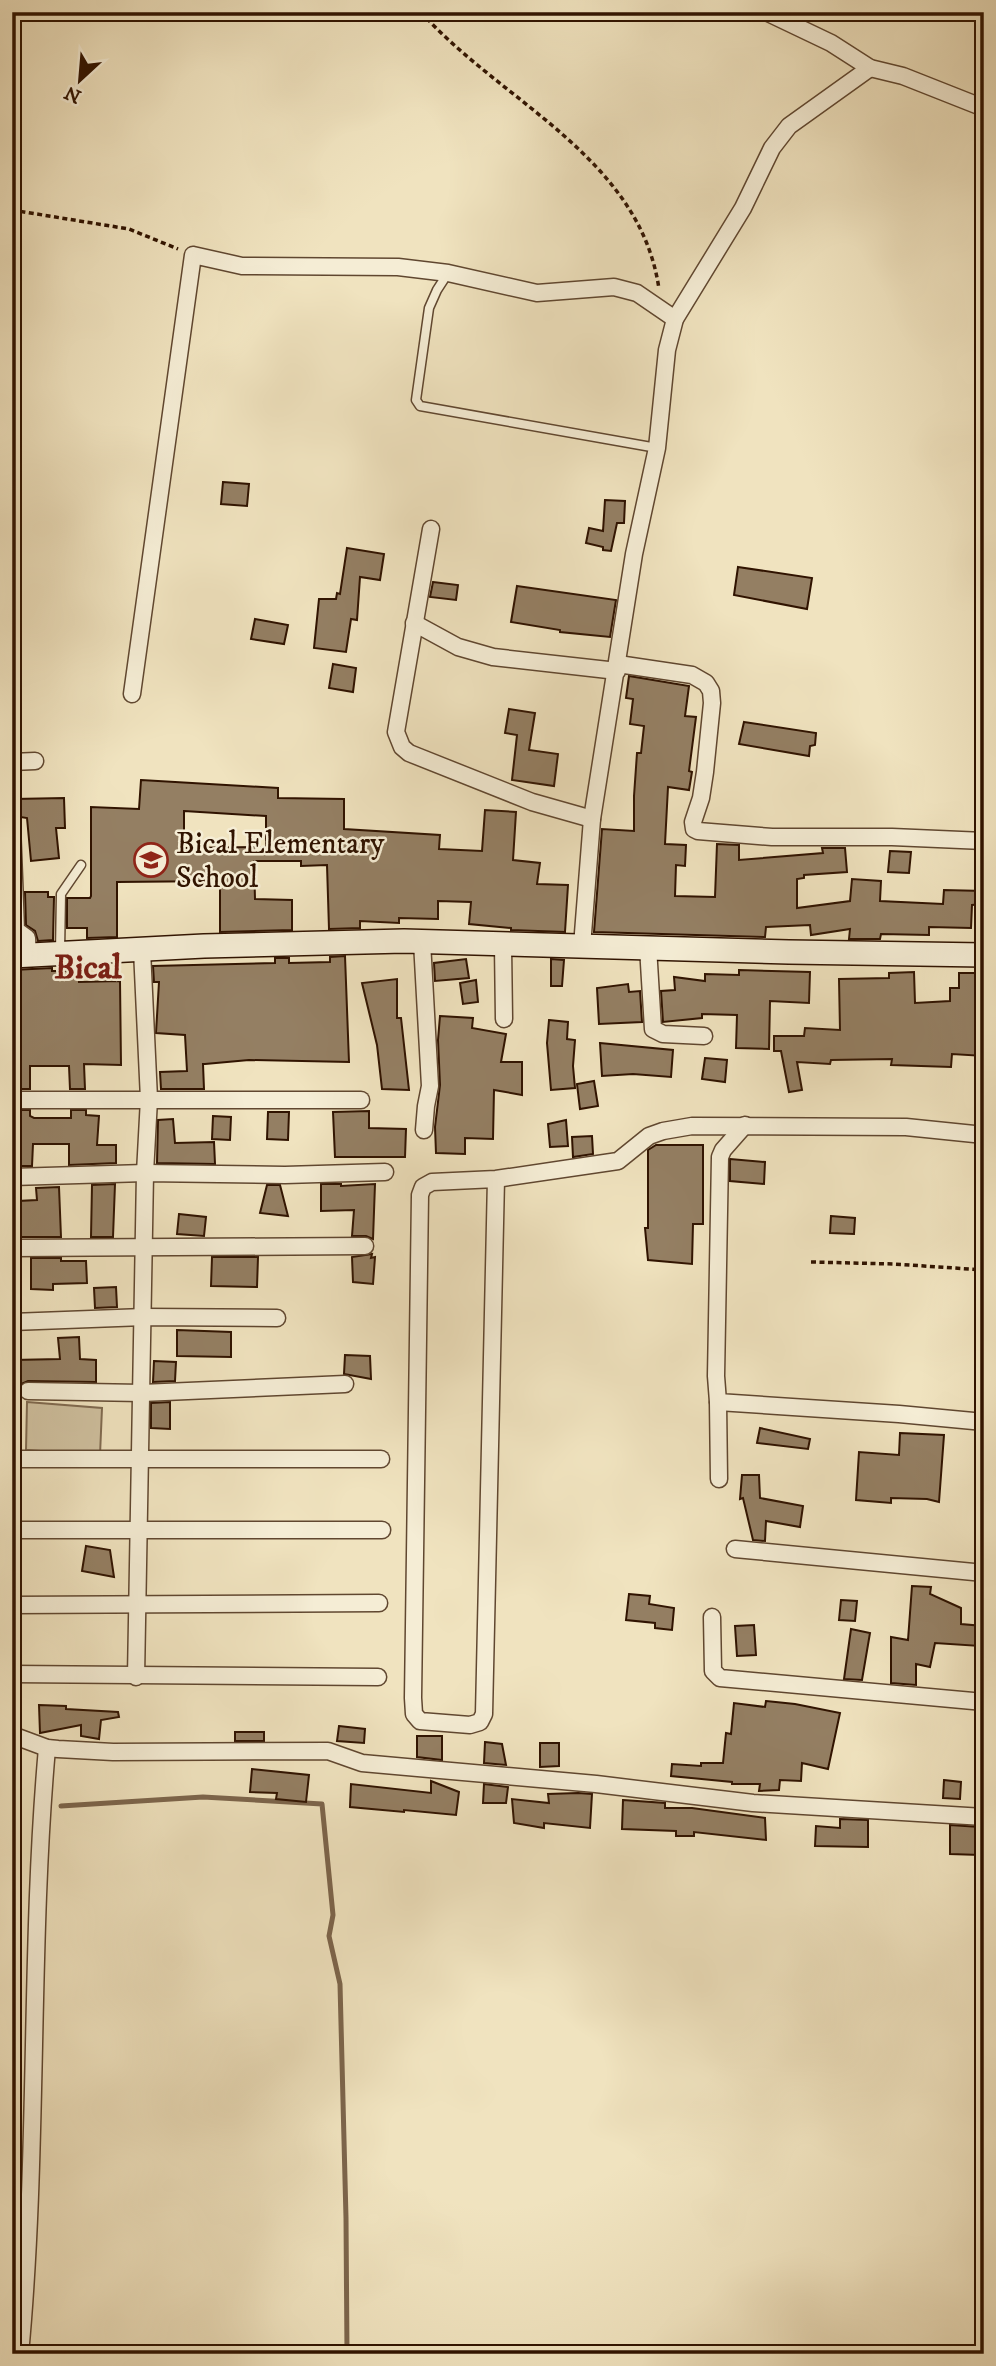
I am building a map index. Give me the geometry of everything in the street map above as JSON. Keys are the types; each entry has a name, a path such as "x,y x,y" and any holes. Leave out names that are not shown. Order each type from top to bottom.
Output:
{"street":[{"path":"766,12 831,43 870,68 903,76 984,108"},
{"path":"582,946 592,819 634,554 657,448 668,314 743,208 772,148 789,126 870,68"},
{"path":"132,694 193,255 242,266 398,267 448,273 537,293 614,287 636,293 668,314"},
{"path":"431,529 396,732 402,747 409,753 532,802 592,819"},
{"path":"414,623 458,647 493,657 692,675 706,683 711,691 705,772 694,822 694,828 698,831 772,837 892,837 984,841"},
{"path":"12,762 35,761"},
{"path":"12,826 16,930 27,938 20,956 204,946 422,942 503,946 984,955"},
{"path":"422,942 430,1086 424,1130"},
{"path":"503,946 504,1019"},
{"path":"648,947 653,1029 663,1034 704,1037"},
{"path":"136,1676 145,1173 149,1099 142,950"},
{"path":"12,1100 361,1100"},
{"path":"719,1479 716,1376 720,1157 745,1125"},
{"path":"496,1179 484,1714 480,1722 470,1725 420,1721 414,1714 413,1698 420,1195 423,1187 432,1182 496,1179 618,1161 649,1136 692,1126 906,1128 984,1135"},
{"path":"12,1177 145,1173 285,1175 384,1172"},
{"path":"12,1248 365,1246"},
{"path":"12,1322 144,1317 276,1318"},
{"path":"28,1391 142,1393 345,1384"},
{"path":"718,1402 984,1422"},
{"path":"12,1459 381,1460"},
{"path":"12,1530 382,1530"},
{"path":"735,1549 984,1573"},
{"path":"12,1605 379,1603"},
{"path":"712,1618 713,1671 720,1678 984,1702"},
{"path":"12,1674 378,1677"},
{"path":"12,1735 47,1748 113,1752 328,1751 362,1763 596,1784 753,1802 984,1817"},
{"path":"20,2354 32,2153 36,1921 47,1748"}],"lane":[{"path":"448,273 429,308 416,400 420,406 657,448"},
{"path":"60,954 61,894 80,865"}],"path":[{"path":"421,12 452,44 558,130 601,173 638,222 648,245 668,314"},
{"path":"12,209 129,229 193,255"},
{"path":"811,1262 984,1270"}],"shaded area":[{"path":"27,1402 102,1408 100,1455 26,1450"}],"building":[{"path":"223,482 249,484 247,506 221,504"},
{"path":"605,500 625,501 624,523 617,523 611,551 586,543 589,528 603,531"},
{"path":"347,548 384,554 380,580 360,577 357,620 351,619 346,652 314,648 319,599 336,599 337,593 340,594"},
{"path":"738,567 812,578 807,609 734,595"},
{"path":"433,582 458,585 456,600 430,597"},
{"path":"517,586 616,600 610,637 560,632 511,622"},
{"path":"255,619 288,625 284,644 251,639"},
{"path":"333,664 356,668 353,692 329,688"},
{"path":"629,676 689,686 685,716 696,717 689,790 668,787 665,844 686,845 685,866 676,865 675,896 715,897 717,844 739,845 739,860 823,853 822,848 845,848 847,872 804,875 804,878 797,879 797,908 850,901 852,879 881,881 880,901 943,904 944,890 984,891 984,904 972,905 971,928 929,927 929,935 881,934 880,939 849,939 850,929 811,935 810,925 766,927 765,937 594,932 602,829 634,831 637,753 641,753 644,726 630,724 633,699 626,698"},
{"path":"509,709 535,713 529,750 558,754 554,786 512,780 517,735 505,733"},
{"path":"744,722 816,733 815,745 810,746 809,756 739,744"},
{"path":"141,780 278,788 278,798 344,799 344,829 440,835 439,849 482,851 485,810 516,812 513,860 540,863 537,884 568,885 565,932 511,930 469,924 471,902 438,901 438,919 399,918 399,923 360,921 360,928 329,929 327,865 301,866 301,861 254,861 255,899 292,900 292,930 220,932 220,881 117,882 117,937 87,938 87,928 67,928 67,898 91,896 91,807 139,809","holes":["184,811 266,816 266,847 184,848"]},
{"path":"64,798 65,828 56,828 59,858 31,861 27,818 14,816 14,799"},
{"path":"890,851 911,852 909,873 888,872"},
{"path":"25,892 48,892 48,897 54,897 53,940 38,941 35,931 26,925"},
{"path":"345,956 349,1062 249,1060 203,1064 204,1089 161,1089 160,1072 187,1071 185,1035 156,1033 159,982 154,982 153,966 275,963 275,958 289,958 289,963 330,962 330,957"},
{"path":"466,959 469,978 435,981 434,963"},
{"path":"551,959 564,960 562,986 551,986"},
{"path":"52,968 52,971 79,971 79,982 120,981 121,1065 84,1064 85,1089 70,1089 69,1066 30,1066 30,1089 12,1089 12,970"},
{"path":"739,970 810,972 809,1003 770,1001 769,1049 736,1048 737,1015 702,1014 702,1018 663,1022 661,991 675,990 674,977 705,981 705,974 739,975"},
{"path":"914,972 915,1003 950,1001 950,988 959,988 959,973 983,973 984,1056 952,1054 951,1067 891,1065 892,1059 831,1060 830,1064 797,1062 802,1090 789,1092 781,1051 774,1051 774,1036 804,1036 805,1028 840,1030 839,979 889,978 889,973"},
{"path":"397,979 397,1018 401,1018 409,1090 382,1089 377,1045 362,983"},
{"path":"476,980 478,1002 463,1004 460,983"},
{"path":"628,984 629,992 640,991 642,1022 599,1024 597,988"},
{"path":"440,1016 473,1018 472,1028 506,1034 501,1062 522,1062 522,1095 494,1090 493,1139 465,1138 465,1154 436,1153"},
{"path":"549,1020 568,1022 567,1039 575,1040 575,1088 551,1090 547,1043"},
{"path":"600,1043 673,1050 671,1077 633,1074 602,1076"},
{"path":"705,1058 727,1060 725,1082 702,1079"},
{"path":"594,1081 598,1106 580,1109 577,1084"},
{"path":"14,1110 30,1110 30,1116 34,1118 71,1118 71,1110 86,1110 86,1115 99,1116 97,1145 116,1145 116,1163 69,1165 69,1144 33,1144 32,1166 12,1166"},
{"path":"369,1111 369,1128 406,1129 405,1157 335,1157 333,1112"},
{"path":"268,1112 289,1112 288,1140 267,1139"},
{"path":"213,1116 231,1117 230,1140 212,1139"},
{"path":"173,1119 175,1143 214,1142 215,1164 157,1163 158,1120"},
{"path":"566,1120 568,1146 550,1147 548,1124"},
{"path":"592,1136 593,1154 573,1157 572,1137"},
{"path":"656,1145 703,1145 703,1224 693,1224 692,1264 648,1260 645,1228 648,1228 648,1150"},
{"path":"730,1159 765,1162 764,1184 730,1181"},
{"path":"115,1184 113,1237 91,1237 92,1185"},
{"path":"321,1184 375,1184 373,1239 352,1236 354,1210 321,1211"},
{"path":"267,1185 280,1185 288,1216 260,1213"},
{"path":"59,1187 61,1237 19,1237 18,1201 37,1200 36,1188"},
{"path":"179,1214 206,1217 204,1236 177,1234"},
{"path":"831,1216 855,1218 854,1234 830,1233"},
{"path":"372,1254 371,1258 375,1257 373,1284 353,1282 352,1257"},
{"path":"212,1257 258,1257 257,1287 211,1286"},
{"path":"31,1258 86,1261 87,1283 53,1284 53,1290 31,1289"},
{"path":"116,1287 117,1307 95,1308 94,1288"},
{"path":"177,1330 231,1332 231,1357 177,1356"},
{"path":"79,1337 80,1359 96,1360 96,1382 28,1381 13,1385 13,1360 60,1359 58,1338"},
{"path":"345,1355 370,1356 371,1379 344,1374"},
{"path":"154,1361 176,1362 175,1381 153,1382"},
{"path":"170,1402 170,1429 151,1428 151,1403"},
{"path":"760,1428 810,1439 808,1449 757,1443"},
{"path":"900,1433 944,1435 939,1502 891,1498 891,1503 856,1500 859,1452 899,1455"},
{"path":"742,1475 759,1475 760,1498 803,1506 800,1527 766,1521 765,1541 753,1540 743,1498 740,1499"},
{"path":"86,1546 110,1550 114,1577 82,1571"},
{"path":"912,1586 931,1587 930,1594 961,1608 961,1624 983,1626 980,1646 935,1643 930,1667 916,1664 916,1685 891,1683 891,1637 908,1640"},
{"path":"629,1594 650,1596 649,1604 674,1608 672,1630 655,1628 655,1623 626,1620"},
{"path":"841,1600 857,1601 855,1621 839,1620"},
{"path":"754,1625 756,1655 737,1656 735,1626"},
{"path":"851,1629 870,1633 862,1680 844,1679"},
{"path":"766,1701 840,1713 828,1769 802,1763 801,1781 780,1780 779,1790 759,1791 760,1784 732,1784 671,1776 672,1764 701,1766 701,1763 723,1763 726,1733 731,1734 734,1703 765,1707"},
{"path":"39,1705 118,1712 119,1717 101,1720 99,1739 81,1736 81,1725 40,1733"},
{"path":"339,1726 365,1729 364,1743 337,1741"},
{"path":"235,1732 264,1732 264,1741 235,1741"},
{"path":"417,1736 442,1736 442,1760 417,1757"},
{"path":"485,1742 502,1744 506,1765 484,1763"},
{"path":"540,1743 559,1743 559,1766 540,1767"},
{"path":"252,1769 309,1775 306,1802 276,1799 277,1793 250,1792"},
{"path":"944,1780 961,1782 960,1799 943,1798"},
{"path":"431,1781 459,1792 456,1815 350,1807 351,1784 431,1793"},
{"path":"484,1784 508,1787 506,1803 483,1803"},
{"path":"548,1794 592,1794 590,1828 544,1823 544,1828 514,1823 512,1799 549,1803"},
{"path":"623,1800 665,1803 665,1808 692,1808 765,1818 766,1840 694,1832 694,1836 676,1836 676,1831 622,1829"},
{"path":"840,1819 868,1820 868,1847 815,1846 816,1826 840,1828"},
{"path":"950,1825 980,1827 980,1855 950,1854"}],"waterway":[{"path":"61,1806 203,1797 322,1804 333,1915 329,1936 340,1984 347,2354"}],"place":[{"name":"Bical Elementary School","path":"151,860"}],"district":[{"name":"Bical","path":"88,966"}]}
